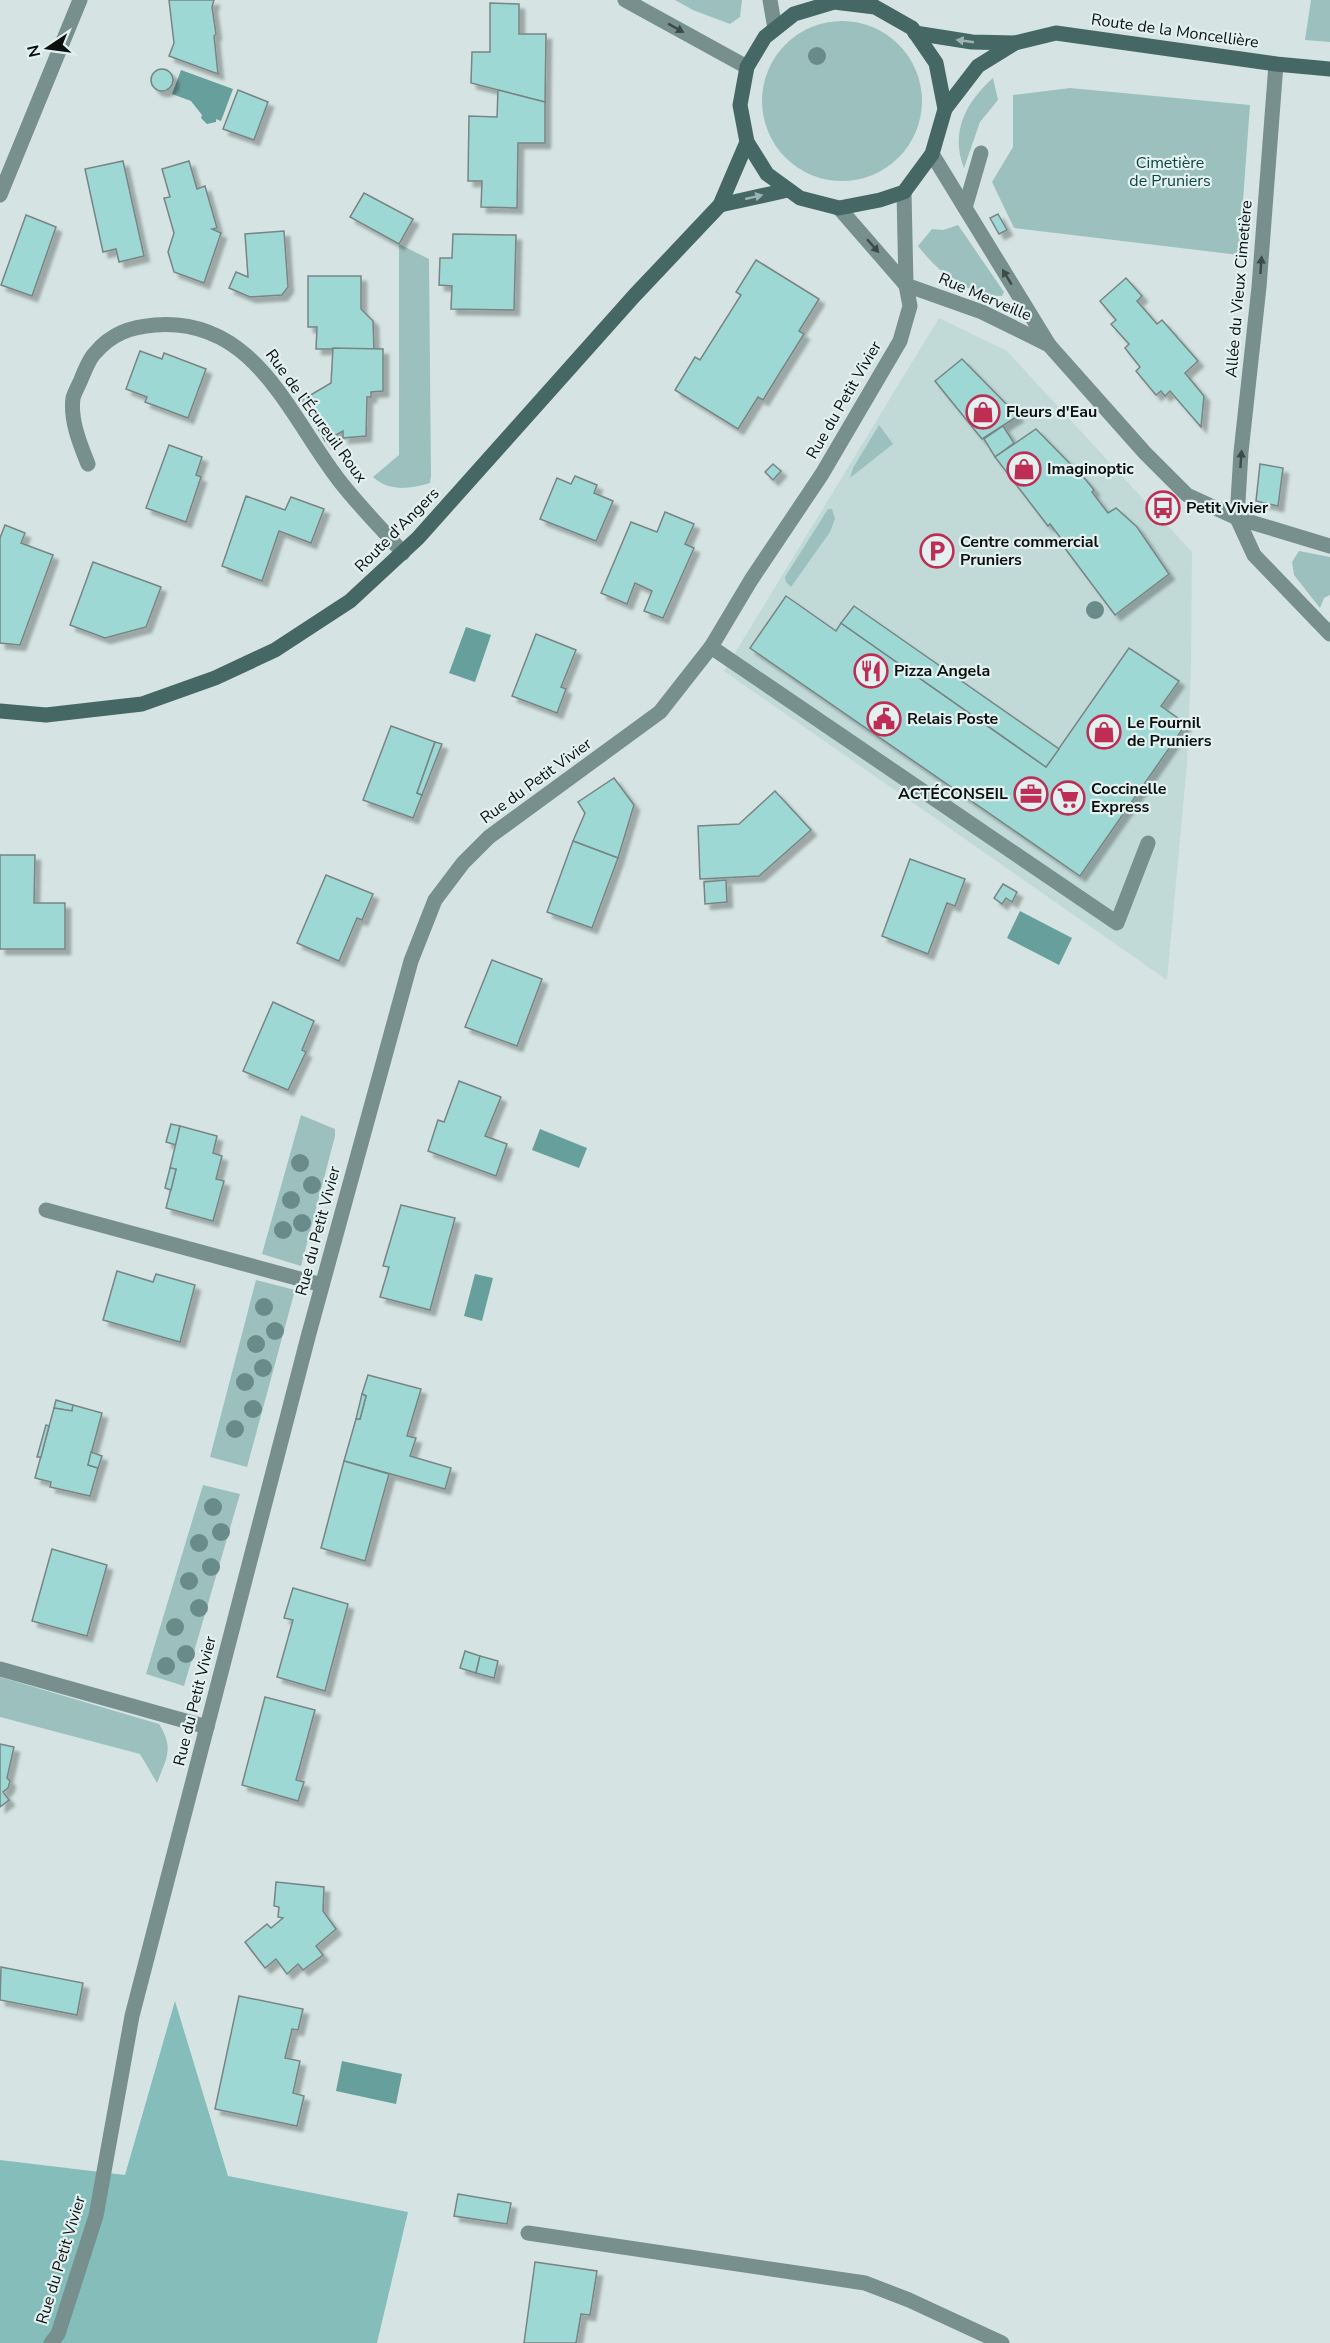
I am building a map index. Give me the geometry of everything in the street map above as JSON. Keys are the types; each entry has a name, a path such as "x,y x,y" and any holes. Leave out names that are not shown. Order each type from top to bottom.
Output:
{"street":[{"path":"0,195 80,0"},
{"path":"625,0 747,67"},
{"path":"770,0 775,29"},
{"path":"834,2 875,7 912,28 936,63 945,109 932,154 904,192 880,200 839,208 800,198 767,174 747,142 740,105 747,67 765,37 775,29 813,3 834,2"},
{"name":"Route de la Moncellière","path":"915,33 972,42 1015,43 1056,33 1276,64 1330,69"},
{"name":"Route de la Moncellière","path":"945,109 978,66 1015,43"},
{"name":"Allée du Vieux Cimetière","path":"1237,518 1241,452 1259,287 1276,64"},
{"name":"Route d'Angers","path":"0,711 46,715 142,704 215,678 275,650 350,601 418,538 634,296 720,205 747,142"},
{"path":"965,208 981,153"},
{"path":"932,154 1048,345 1144,453 1187,495 1237,518 1330,546"},
{"path":"720,205 788,190"},
{"name":"Rue du Petit Vivier","path":"51,2343 58,2334 96,2216 132,2016 322,1285 411,961 435,900 463,863 489,837 660,712 711,646 751,579 822,474 900,341 910,306 906,285 904,192"},
{"path":"839,208 906,285"},
{"name":"Rue Merveille","path":"906,285 981,312 1048,345"},
{"name":"Rue de l’Écureuil Roux","path":"88,464 75,431 74,398 93,355 106,341 131,328 166,324 211,333 232,343 266,373 342,484 403,553"},
{"path":"1237,518 1254,555 1330,634"},
{"path":"711,646 1117,922 1148,843"},
{"path":"46,1210 322,1285"},
{"path":"0,1669 207,1727"},
{"path":"528,2233 865,2283 909,2300 1002,2343"}],"shaded area":[{"path":"181,70 233,89 221,121 216,119 216,122 207,124 191,101 172,94"},
{"path":"939,318 1007,351 1192,552 1187,764 1167,980 724,671"},
{"path":"466,627 491,635 475,682 449,673"},
{"path":"1020,911 1072,938 1059,965 1007,938"},
{"path":"540,1129 587,1148 579,1168 532,1150"},
{"path":"475,1274 493,1278 482,1321 464,1316"},
{"path":"175,2001 228,2176 408,2212 377,2343 0,2343 0,2160 125,2175"},
{"path":"342,2061 402,2074 396,2104 336,2091"}],"green space":[{"path":"675,0 742,0 740,17 730,24 693,10"},
{"path":"1311,0 1330,0 1330,42 1305,40"},
{"path":"842,21 873,27 899,44 916,70 922,101 916,132 899,158 873,175 842,181 811,175 785,158 768,132 762,101 768,70 785,44 811,27"},
{"path":"993,78 998,100 980,122 964,168 959,142 963,118 975,97"},
{"name":"Cimetière de Pruniers","path":"1070,88 1250,105 1239,255 1014,228 992,182 1013,147 1013,95"},
{"path":"958,225 1004,292 1002,296 977,292 955,281 935,265 918,246 932,229 943,230"},
{"path":"399,244 429,259 431,476 430,483 400,488 386,485 373,477 399,455"},
{"path":"879,425 893,444 850,478 853,468"},
{"path":"828,509 832,509 835,519 830,532 791,587 785,577"},
{"path":"1299,551 1330,557 1330,595 1324,598 1320,608 1294,575 1292,562"},
{"path":"301,1115 335,1129 335,1136 301,1266 262,1254"},
{"path":"256,1280 295,1290 247,1467 210,1457"},
{"path":"203,1485 240,1494 184,1686 146,1674"},
{"path":"0,1677 159,1724 168,1746 157,1783 140,1754 0,1717"}],"building":[{"path":"169,0 214,0 212,7 218,74 169,56 174,43"},
{"path":"490,3 519,4 519,34 546,34 545,102 471,83 472,52 490,52"},
{"path":"162,69 170,72 173,80 170,88 162,91 154,88 151,80 154,72"},
{"path":"238,90 268,102 254,140 223,129"},
{"path":"498,90 545,102 545,143 518,143 517,208 481,207 482,181 468,181 469,116 497,117"},
{"path":"123,161 144,256 119,262 116,249 103,252 85,169"},
{"path":"189,161 197,189 205,186 217,228 212,229 221,233 204,283 174,272 168,252 174,233 164,198 170,197 162,169"},
{"path":"364,193 413,219 399,244 350,217"},
{"path":"998,214 1007,230 999,234 990,218"},
{"path":"26,215 56,227 32,296 1,285"},
{"path":"284,231 288,287 282,295 250,297 229,288 236,272 248,277 245,234"},
{"path":"453,234 516,235 514,310 451,309 452,286 439,285 440,258 452,258"},
{"path":"756,260 819,299 799,331 804,334 763,400 758,397 738,429 675,390 695,357 700,360 741,295 736,292"},
{"path":"308,276 361,276 361,309 373,321 374,349 316,349 317,327 308,327"},
{"path":"1126,278 1142,296 1137,301 1157,324 1162,320 1198,361 1185,373 1204,396 1201,427 1170,391 1165,396 1161,391 1156,395 1136,371 1140,367 1125,348 1129,344 1111,324 1116,320 1100,301"},
{"path":"333,348 383,349 383,391 371,392 371,397 367,397 366,436 343,438 343,431 325,441 302,400 331,383"},
{"path":"140,351 162,359 164,353 206,369 188,418 145,402 147,397 126,389"},
{"path":"962,359 1018,416 982,439 935,381"},
{"path":"1003,426 1014,443 995,457 984,439"},
{"path":"1036,429 1086,480 1108,513 1116,508 1137,527 1169,574 1115,615 1064,547 1066,545 1050,524 1048,526 995,457"},
{"path":"169,445 202,457 196,475 201,477 186,522 146,508"},
{"path":"773,464 781,471 773,480 765,472"},
{"path":"1260,464 1283,468 1278,506 1256,501"},
{"path":"575,476 597,485 594,493 613,501 596,541 540,519 557,478 571,484"},
{"path":"246,496 285,510 291,497 324,509 311,543 279,531 262,581 222,566"},
{"path":"665,512 694,524 685,544 694,548 663,618 644,611 652,591 635,583 627,604 601,593 631,522 657,532"},
{"path":"5,525 25,533 21,543 53,555 20,645 0,643 0,538"},
{"path":"93,562 161,587 146,627 105,638 70,625"},
{"path":"786,596 836,631 841,623 1046,767 1129,648 1179,681 1161,706 1186,724 1080,876 750,648"},
{"path":"854,606 1059,749 1046,767 841,623"},
{"path":"536,634 576,650 561,687 566,689 557,713 512,696"},
{"path":"391,726 435,742 417,793 422,795 413,818 363,800"},
{"path":"435,742 442,744 422,795 417,793"},
{"path":"614,778 634,805 618,858 573,841 585,813 578,802"},
{"path":"775,791 811,830 759,876 700,879 698,826 739,824"},
{"path":"573,841 618,858 592,928 547,912"},
{"path":"0,855 35,855 34,903 65,903 65,949 0,949"},
{"path":"910,859 965,879 955,906 947,903 928,954 882,936"},
{"path":"326,875 373,894 362,920 357,918 339,961 297,943"},
{"path":"726,880 727,902 705,904 704,882"},
{"path":"1003,884 1017,892 1012,902 1006,898 1002,904 994,898"},
{"path":"492,960 542,979 517,1046 465,1027"},
{"path":"273,1002 314,1021 302,1050 306,1052 288,1090 243,1071"},
{"path":"459,1081 501,1097 485,1136 507,1144 496,1176 428,1151 438,1120 444,1122"},
{"path":"171,1124 180,1126 176,1145 166,1142"},
{"path":"180,1126 217,1136 213,1153 222,1156 216,1179 224,1181 213,1221 166,1208 176,1169 170,1168"},
{"path":"170,1168 176,1169 171,1190 165,1188"},
{"path":"401,1205 455,1218 430,1310 380,1297 389,1267 383,1266"},
{"path":"117,1271 153,1282 156,1274 195,1285 180,1342 103,1320"},
{"path":"368,1375 421,1389 407,1436 416,1438 410,1456 451,1468 445,1489 344,1461 356,1419 360,1419 366,1396 362,1394"},
{"path":"362,1394 366,1396 360,1419 356,1419"},
{"path":"56,1400 73,1405 72,1411 54,1408"},
{"path":"73,1405 102,1413 88,1465 98,1468 90,1496 50,1487 51,1482 35,1478 54,1408 72,1411"},
{"path":"46,1425 49,1426 41,1457 37,1457"},
{"path":"91,1452 102,1456 98,1468 88,1465"},
{"path":"344,1461 389,1474 365,1561 321,1548"},
{"path":"52,1549 107,1565 87,1636 32,1621"},
{"path":"293,1588 348,1604 325,1691 277,1677 293,1620 284,1618"},
{"path":"465,1651 480,1656 476,1673 460,1668"},
{"path":"480,1656 498,1661 494,1678 476,1673"},
{"path":"265,1697 315,1710 296,1780 304,1782 298,1801 242,1785"},
{"path":"0,1744 14,1747 7,1778 10,1781 8,1788 3,1792 9,1800 0,1807"},
{"path":"276,1882 324,1887 323,1911 336,1929 316,1946 323,1955 303,1970 298,1964 287,1974 276,1959 265,1968 245,1942 267,1924 271,1928 283,1918 278,1917 279,1907 274,1906"},
{"path":"1,1967 83,1983 77,2015 0,2000"},
{"path":"239,1996 303,2009 298,2030 292,2029 285,2058 300,2061 293,2093 304,2096 297,2126 215,2109"},
{"path":"458,2194 511,2203 507,2224 454,2216"},
{"path":"535,2262 597,2271 590,2315 581,2314 576,2343 524,2343"}],"place":[{"name":"Fleurs d'Eau","path":"983,412"},
{"name":"Imaginoptic","path":"1024,469"},
{"name":"Petit Vivier","path":"1163,508"},
{"name":"Centre commercial Pruniers","path":"937,551"},
{"name":"Pizza Angela","path":"871,671"},
{"name":"Relais Poste","path":"884,719"},
{"name":"Le Fournil de Pruniers","path":"1104,732"},
{"name":"ACTÉCONSEIL","path":"1031,794"},
{"name":"Coccinelle Express","path":"1068,798"}]}
